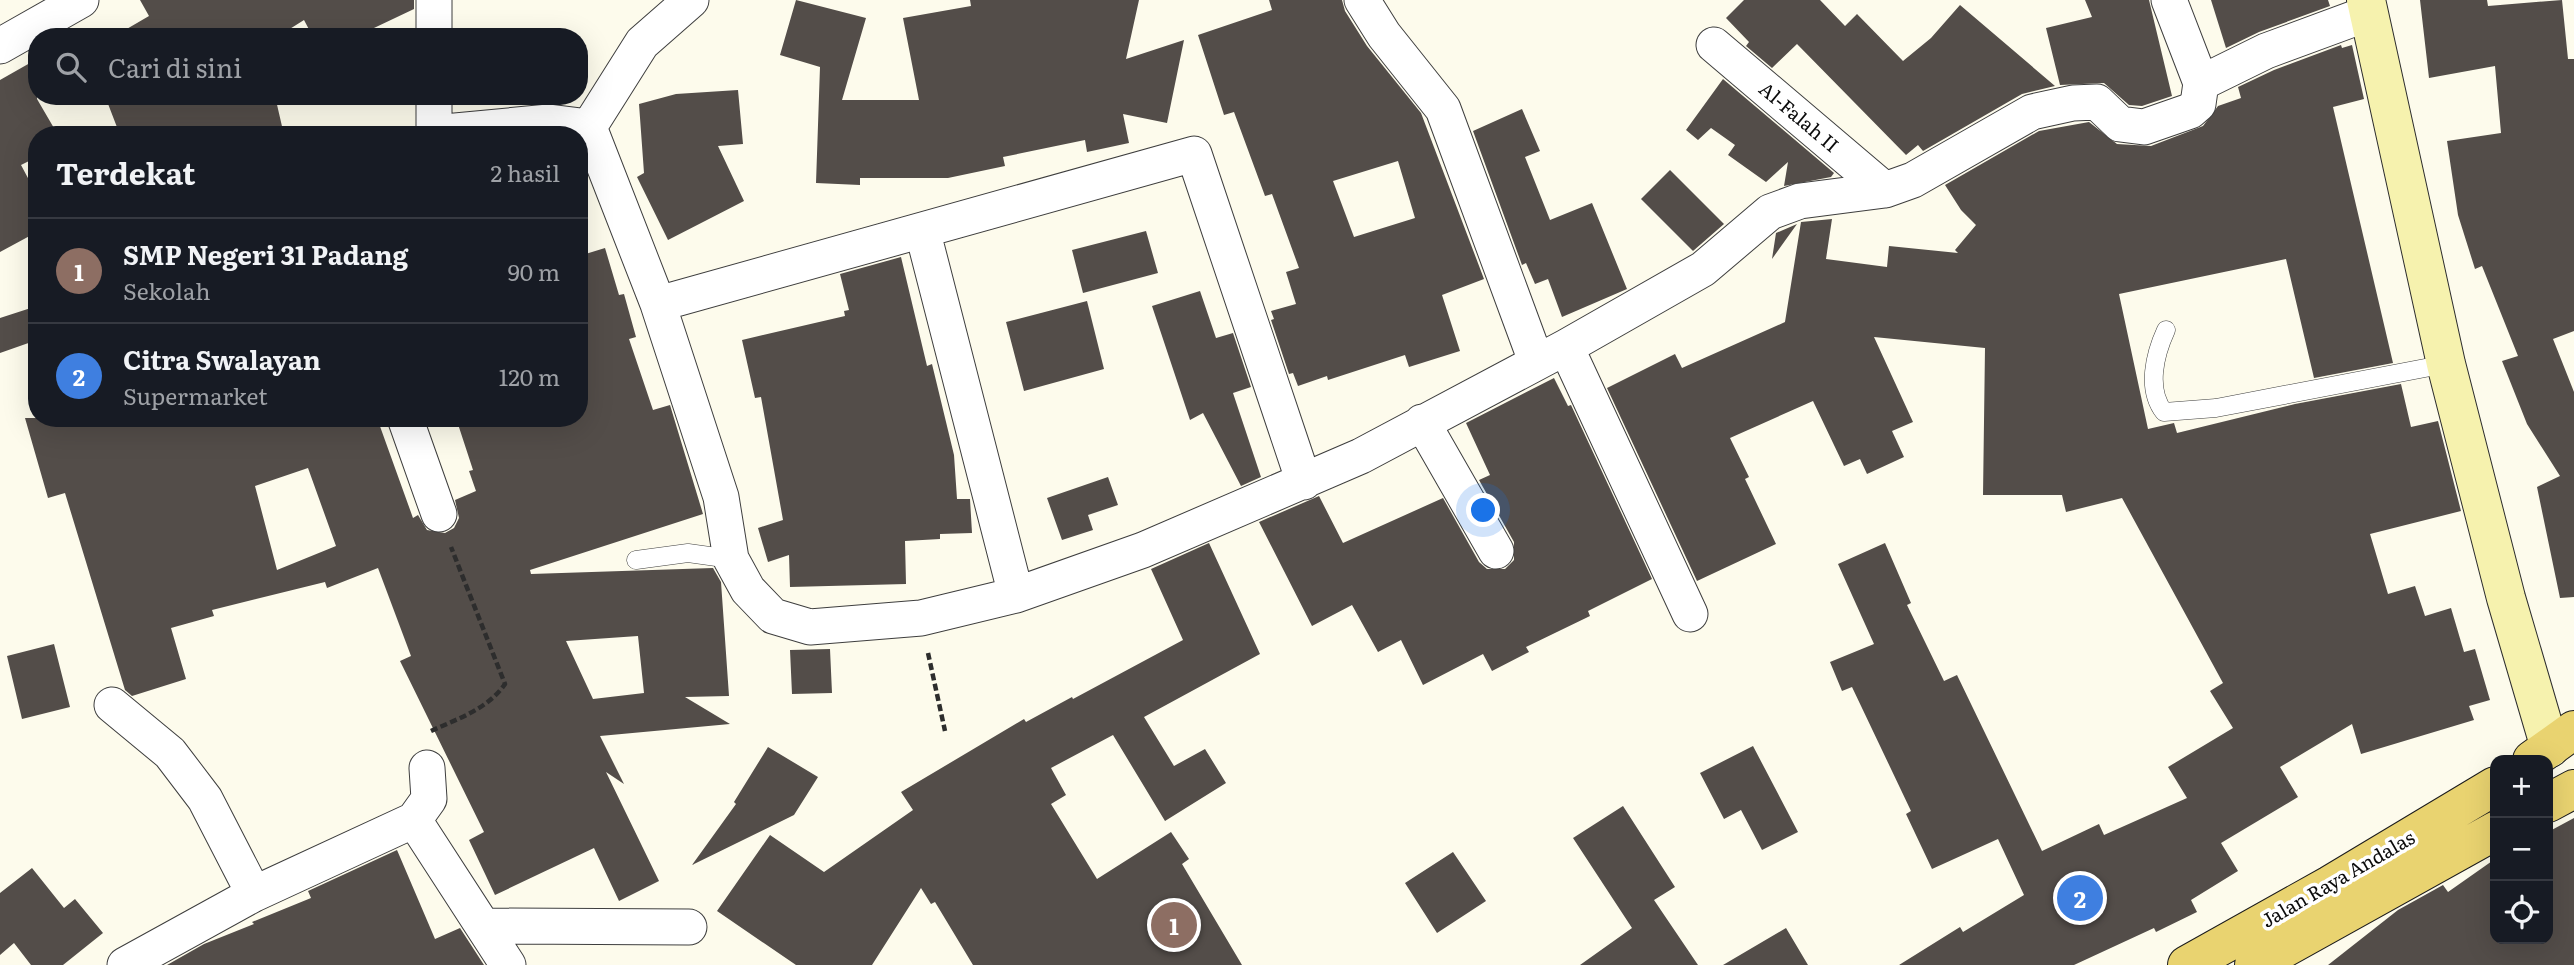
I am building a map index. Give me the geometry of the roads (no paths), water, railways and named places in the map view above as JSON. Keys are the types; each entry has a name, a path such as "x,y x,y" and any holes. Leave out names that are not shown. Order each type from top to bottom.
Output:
{"main road":[{"name":"Jalan Raya Andalas","path":"2187,965 2330,885 2490,789"},
{"path":"2553,800 2574,789"},
{"name":"Jalan Raya Andalas","path":"2254,965 2490,834"}],"street":[{"path":"32,28 81,0"},
{"path":"434,0 434,28"},
{"path":"691,0 642,43 589,127 658,304 721,497 731,559 748,590 773,616 810,626 921,618 1016,595 1143,550 1361,456 1551,354 1703,269 1770,212 1800,201 1885,190 1913,180 2032,112 2073,103 2097,102 2120,124 2144,127 2190,111 2197,104 2201,83 2169,0"},
{"path":"1362,0 1384,35 1443,109 1551,354 1690,614"},
{"path":"2201,83 2266,51 2368,7 2446,364 2506,598 2552,746"},
{"path":"0,46 28,30"},
{"name":"Al-Falah II","path":"1714,45 1885,190"},
{"path":"433,126 434,105"},
{"path":"510,126 549,122 581,126"},
{"path":"658,304 923,233 1194,155 1304,482"},
{"path":"923,233 1016,595"},
{"path":"1422,422 1496,551"},
{"path":"408,427 439,514"},
{"path":"112,705 170,753 205,799 254,894"},
{"path":"125,965 254,894 414,820 429,799 427,768"},
{"path":"414,820 508,965"},
{"path":"483,926 689,927"}],"lane":[{"path":"2166,330 2156,352 2154,374 2157,403 2164,412 2216,408 2446,364"},
{"path":"636,560 688,553 731,559"}],"place":[{"name":"Citra Swalayan","path":"2080,898"},
{"name":"SMP Negeri 31 Padang","path":"1174,925"}]}
